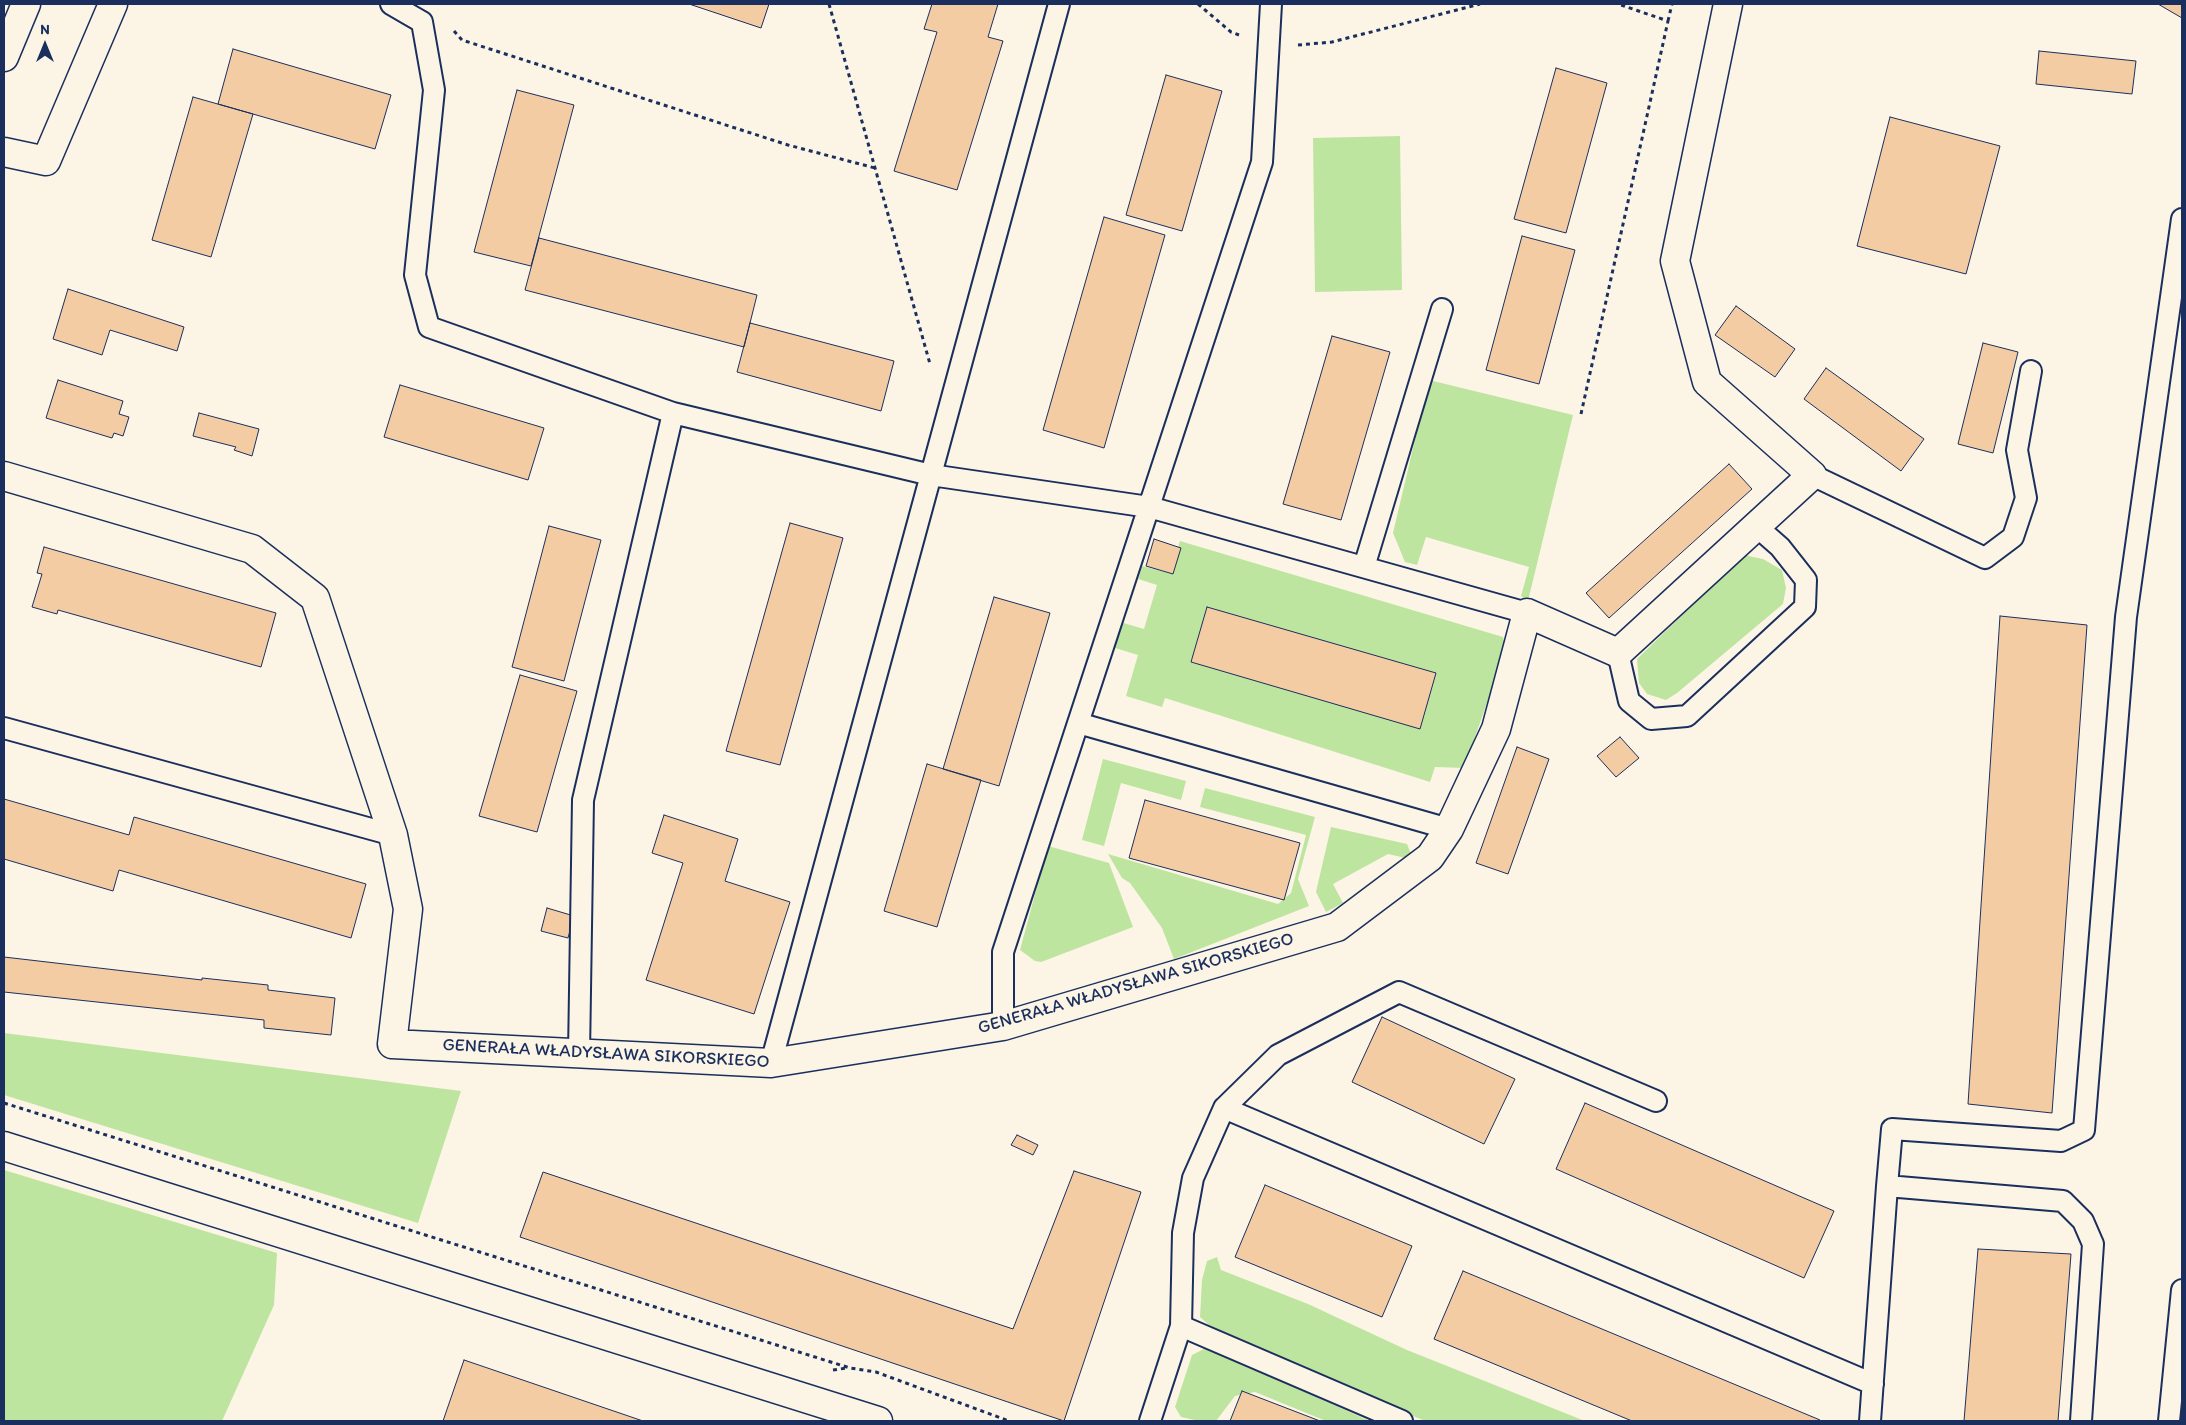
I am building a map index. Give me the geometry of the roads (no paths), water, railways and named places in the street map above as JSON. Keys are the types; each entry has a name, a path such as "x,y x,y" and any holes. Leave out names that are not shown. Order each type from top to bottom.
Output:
{"street":[{"path":"4,57 26,4"},
{"path":"4,152 46,161 113,4"},
{"path":"1527,613 1618,653 1812,475 1707,382 1675,261 1728,4"},
{"name":"GENERAŁA WŁADYSŁAWA SIKORSKIEGO","path":"4,476 252,549 315,598 393,835 408,909 392,1044 771,1063 1002,1026 1337,927 1430,857 1449,829 1496,729 1527,613"},
{"path":"4,1146 878,1421"}],"lane":[{"path":"391,4 422,22 434,90 415,275 429,327 673,413 931,476 1149,507 1527,613"},
{"path":"771,1063 1058,4"},
{"path":"1002,1026 1002,952 1262,162 1271,4"},
{"path":"1870,1421 1892,1129 2061,1141 2084,1130 2126,617 2182,219"},
{"path":"1364,568 1442,309"},
{"path":"1812,475 1985,558 2013,537 2026,498 2017,450 2031,371"},
{"path":"579,1054 583,800 673,413"},
{"path":"1618,653 1629,701 1651,720 1687,716 1805,607 1806,580 1780,547 1756,526"},
{"path":"1078,722 1449,829"},
{"path":"4,728 393,835"},
{"path":"1150,1421 1181,1326 1183,1233 1193,1178 1224,1108 1278,1055 1399,992 1656,1101"},
{"path":"1224,1108 1873,1384"},
{"path":"1887,1186 2063,1201 2082,1221 2093,1244 2081,1421"},
{"path":"2169,1421 2182,1290"},
{"path":"1181,1326 1402,1421"}]}
